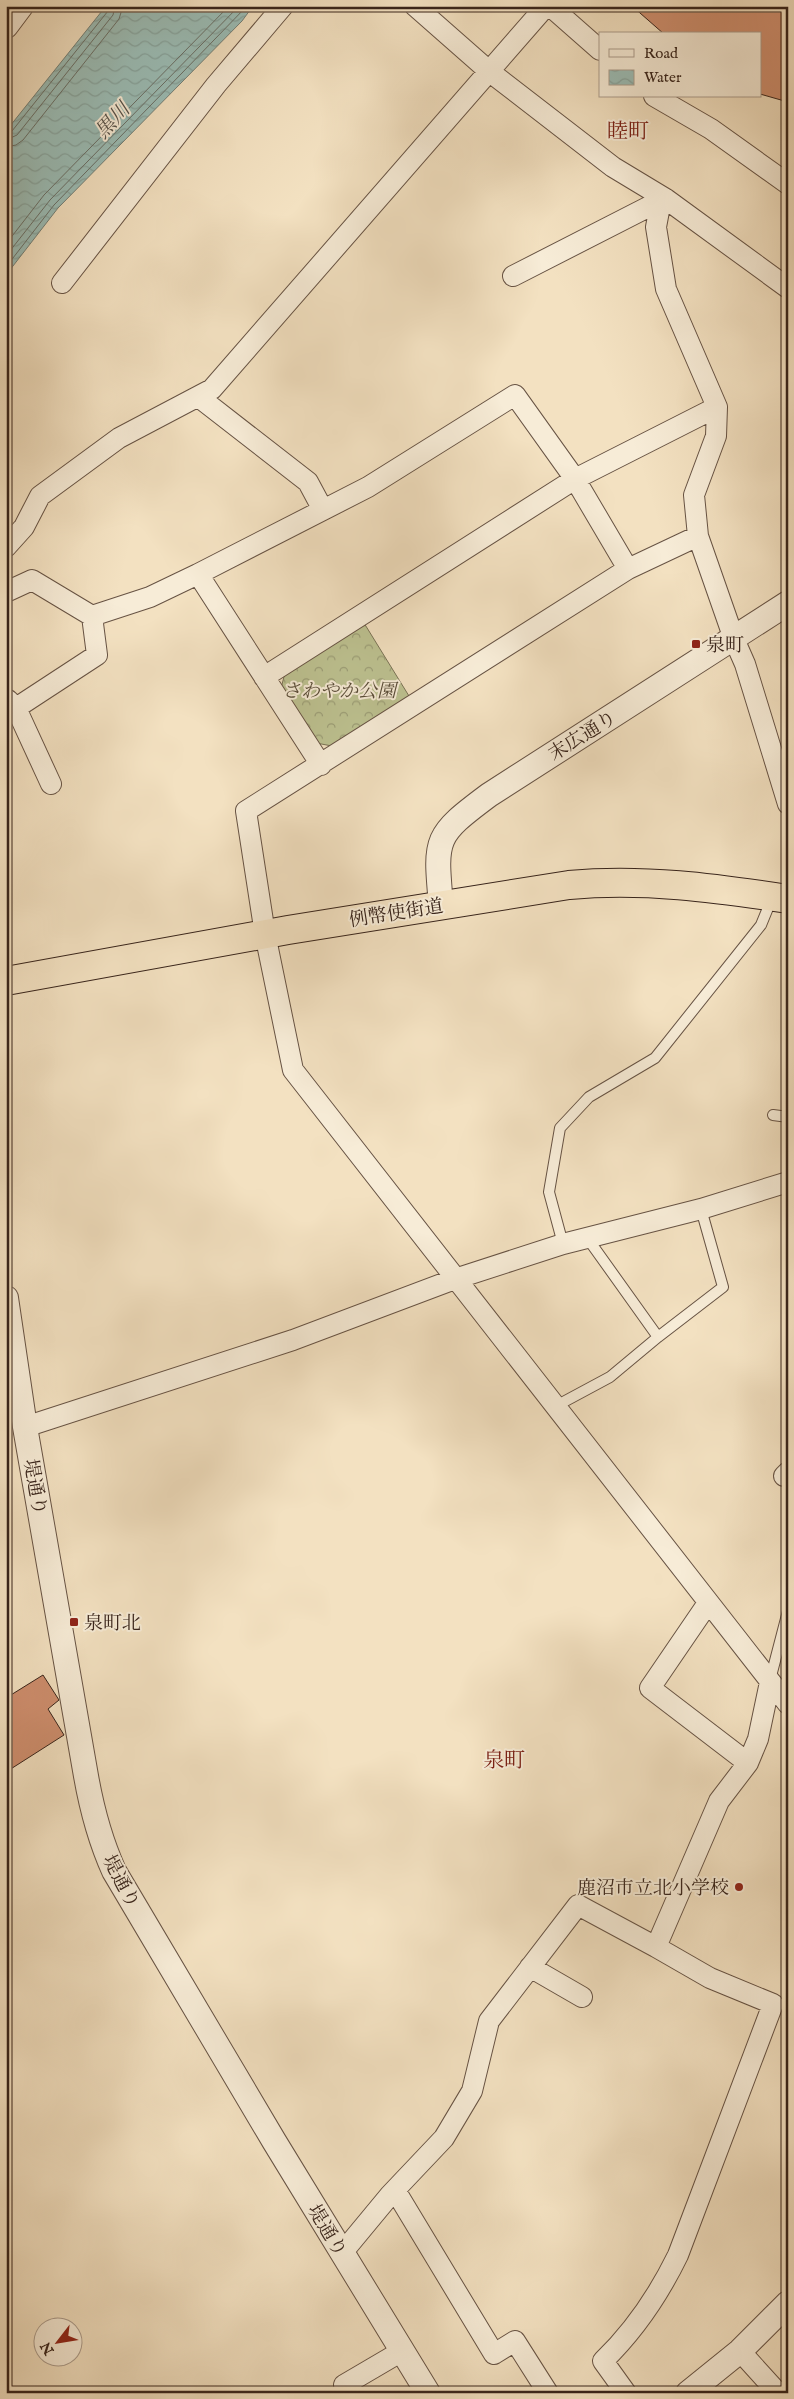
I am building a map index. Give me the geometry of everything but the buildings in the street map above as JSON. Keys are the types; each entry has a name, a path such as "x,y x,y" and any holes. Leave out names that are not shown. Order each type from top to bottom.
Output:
{"highway":[{"name":"例幣使街道","path":"6,981 265,934 529,890 596,882 662,882 780,898"}],"street":[{"path":"6,26 21,6"},
{"path":"62,283 216,85 283,6"},
{"path":"415,6 490,72 663,205 788,288"},
{"path":"6,547 24,527 40,496 119,438 200,398 212,389 546,6"},
{"path":"550,6 599,49"},
{"path":"658,98 712,129 788,184"},
{"path":"513,276 648,207 663,205"},
{"path":"663,205 656,227 666,289 717,407 716,436 694,495 698,536 734,639 745,664 788,804"},
{"path":"6,592 32,580 92,616 150,597 368,487 515,395 575,479 628,569"},
{"path":"200,398 308,482 323,510"},
{"path":"264,677 575,479 717,407"},
{"path":"698,536 628,569 246,811 265,934 293,1070 788,1704"},
{"path":"198,574 321,765"},
{"name":"末広通り","path":"441,905 438,848 446,830 464,813 489,794 788,604"},
{"path":"51,784 11,704 97,655 92,616"},
{"path":"25,1426 293,1340 455,1279 563,1244 701,1209 788,1182"},
{"name":"堤通り","path":"6,1298 25,1426 86,1776 96,1827 105,1851 118,1878 428,2393"},
{"path":"708,1603 650,1688 748,1764"},
{"path":"656,1946 719,1801 748,1764 758,1739 770,1682"},
{"path":"342,2253 395,2190 444,2138 472,2091 489,2021 578,1905 656,1946 710,1978 773,2004 678,2255 663,2286 643,2316 603,2361 626,2393"},
{"path":"530,1967 582,1998"},
{"path":"395,2190 494,2354 515,2342 548,2393"},
{"path":"688,2393 740,2351 788,2303"},
{"path":"344,2385 402,2351"},
{"path":"740,2351 778,2393"}],"lane":[{"path":"563,1244 549,1192 560,1128 589,1097 655,1058 761,925 780,898"},
{"path":"773,1115 788,1117"},
{"path":"556,1406 610,1377 723,1287 701,1209"},
{"path":"588,1239 658,1337"},
{"path":"770,1682 788,1611"}],"green space":[{"name":"さわやか公園","path":"364,623 409,696 332,746 316,743 281,688 285,673"}],"water":[{"name":"黒川","path":"106,6 253,6 242,21 58,208 6,275 6,131"}],"place":[{"name":"泉町","path":"696,644"},
{"name":"泉町北","path":"74,1622"},
{"name":"鹿沼市立北小学校","path":"739,1887"}],"district":[{"name":"睦町","path":"628,131"},
{"name":"泉町","path":"504,1760"}]}
